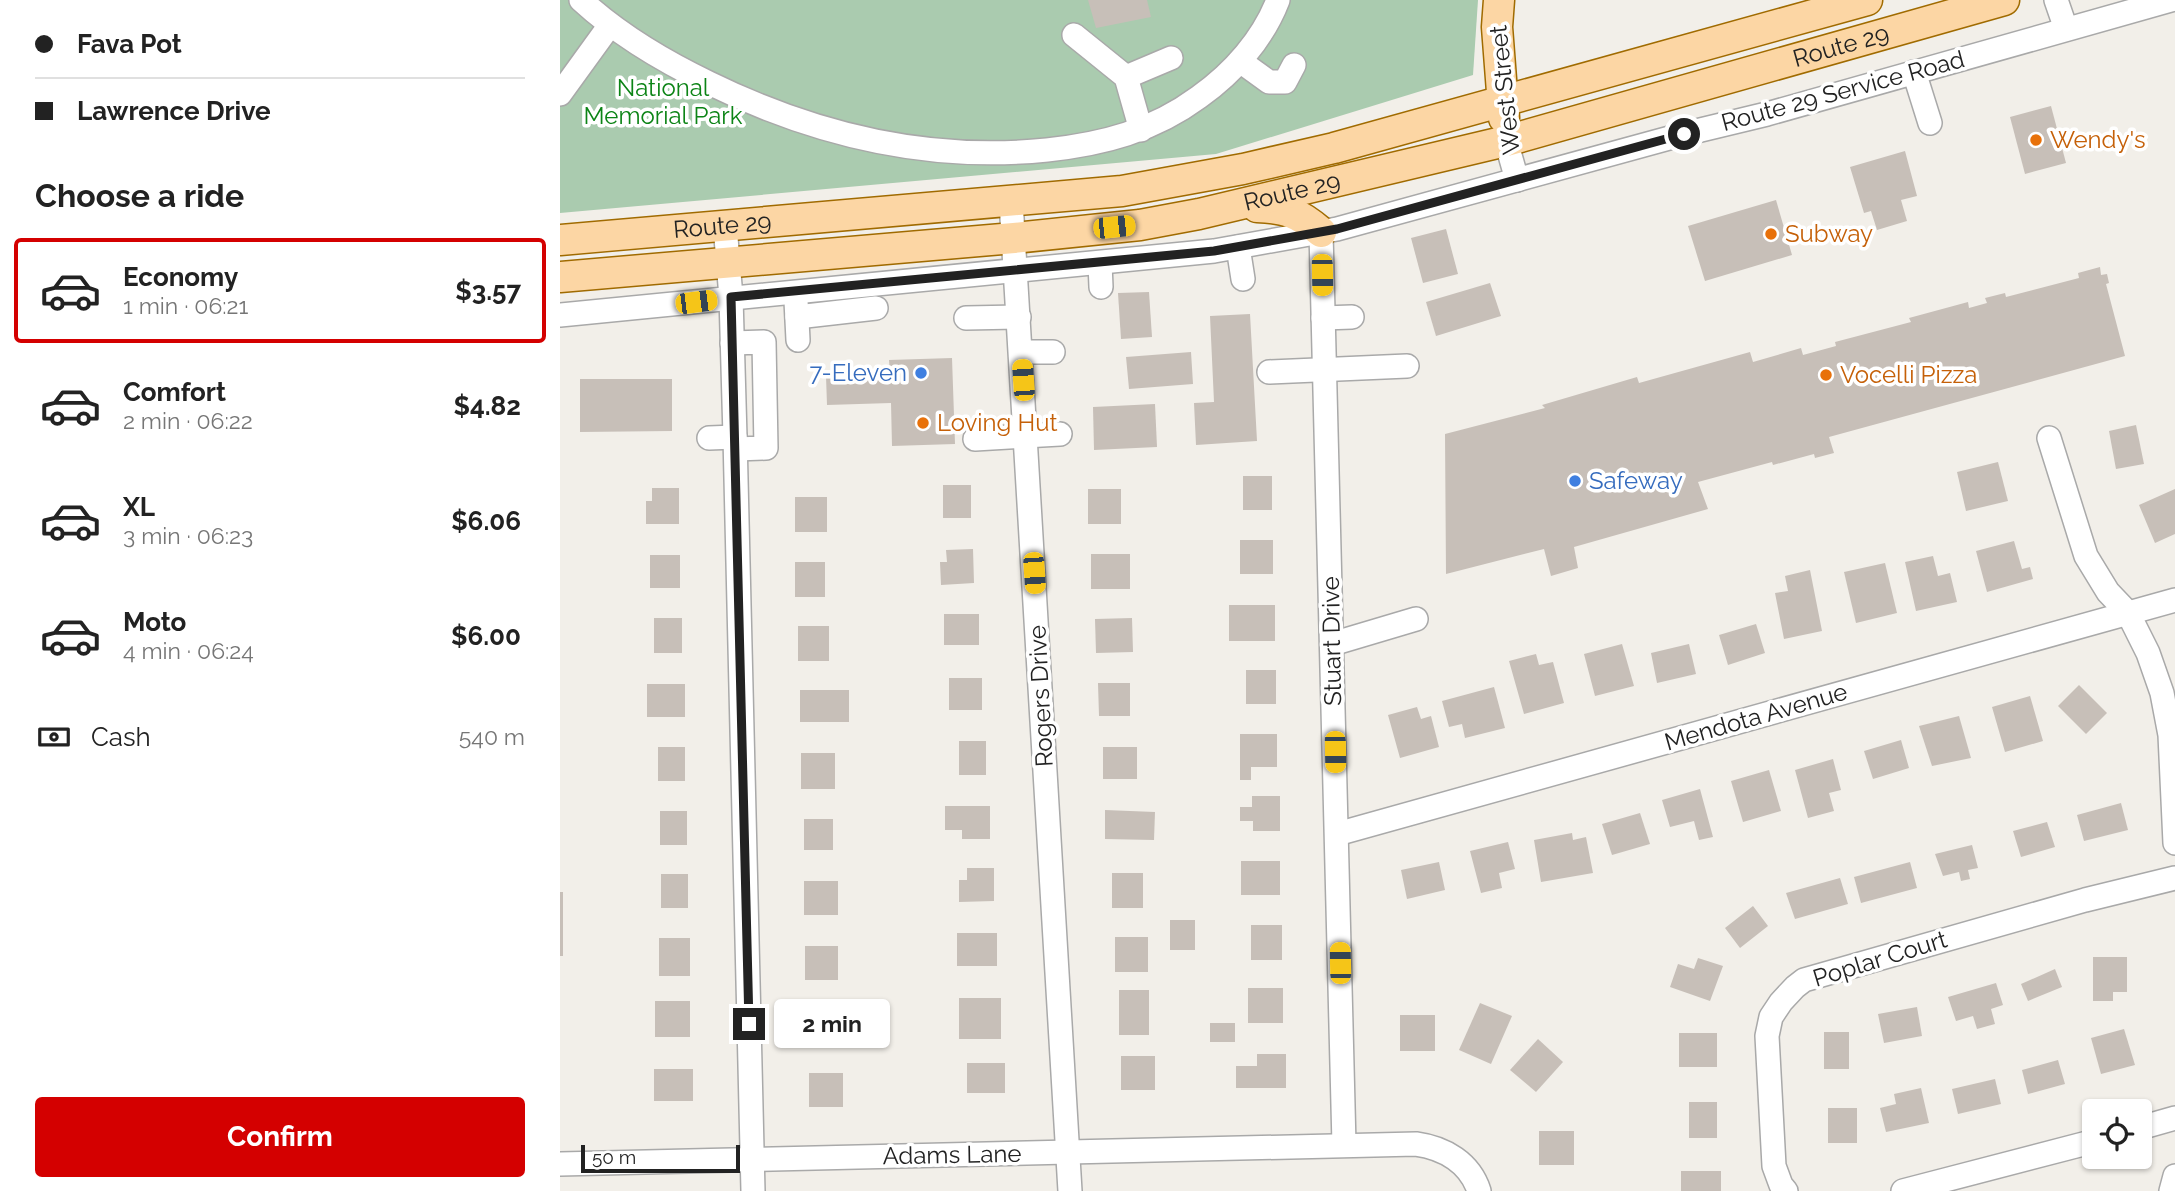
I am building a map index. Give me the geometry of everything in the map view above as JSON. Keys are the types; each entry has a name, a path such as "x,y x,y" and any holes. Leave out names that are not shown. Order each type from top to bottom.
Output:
{"main road":[{"name":"West Street","path":"1499,0 1497,27 1506,141"},
{"name":"Route 29","path":"560,240 1122,191 1243,169 1334,148 1867,0"},
{"name":"Route 29","path":"560,277 1140,225 1239,206 1506,141 2004,0"},
{"path":"1239,206 1280,208 1303,217 1321,232"}],"street":[{"path":"581,0 610,25 683,71 737,97 792,118 845,135 897,146 951,152 1009,153 1083,146 1118,139 1184,109 1213,88 1240,61 1259,36 1278,0"},
{"path":"2056,0 2066,29"},
{"name":"Route 29 Service Road","path":"560,315 611,318 731,297 1100,263 1159,265 1321,232 1383,226 1453,207 1517,180 2171,0"},
{"path":"560,94 610,25"},
{"path":"1074,35 1126,77 1141,130"},
{"path":"1126,77 1171,58"},
{"path":"1240,61 1269,82 1285,82 1294,65"},
{"path":"1914,72 1930,124"},
{"name":"West Street","path":"1506,141 1517,180"},
{"name":"Rogers Drive","path":"1011,201 1070,1191"},
{"path":"725,226 731,297 753,1191"},
{"name":"Stuart Drive","path":"1321,232 1344,1145"},
{"path":"1238,247 1243,279"},
{"path":"1100,263 1101,287"},
{"path":"795,291 798,340"},
{"path":"796,317 876,308"},
{"path":"966,318 1019,317"},
{"path":"1322,318 1352,317"},
{"path":"709,438 766,449 764,342 732,344"},
{"path":"1021,352 1053,352"},
{"path":"1269,372 1406,366"},
{"path":"975,439 1060,434"},
{"path":"2049,438 2086,556 2108,592 2128,613 2148,653 2162,693 2169,735 2175,844"},
{"name":"Mendota Avenue","path":"1337,834 2175,600"},
{"path":"1332,644 1416,619"},
{"name":"Poplar Court","path":"1786,1191 1774,1166 1767,1037 1771,1017 1795,987 1804,980 1869,961 2085,900 2175,878"},
{"path":"2152,1125 2175,1118"},
{"path":"1903,1191 2082,1144"},
{"path":"1344,1145 1430,1146 1451,1155 1466,1168 1479,1191"},
{"name":"Adams Lane","path":"560,1164 1344,1145"},
{"path":"2171,1191 2175,1176"}],"green space":[{"name":"National Memorial Park","path":"560,0 1478,0 1473,75 1216,154 560,213"}],"building":[{"path":"1088,0 1147,0 1151,17 1096,28"},
{"path":"2051,106 2066,163 2025,174 2010,117"},
{"path":"1905,151 1917,196 1901,200 1907,221 1877,230 1871,211 1864,213 1850,167"},
{"path":"1776,200 1792,255 1705,281 1688,226"},
{"path":"1446,229 1458,274 1423,283 1411,238"},
{"path":"2100,267 2101,275 2107,274 2109,283 2106,284 2125,356 1829,437 1834,453 1815,458 1814,454 1773,465 1772,462 1698,482 1708,509 1574,547 1578,568 1551,576 1544,549 1446,574 1445,434 1545,408 1542,405 1637,377 1639,383 1750,352 1753,362 1801,348 1803,355 1836,346 1835,342 1911,322 1909,318 1968,302 1969,308 1987,303 1985,298 2005,293 2006,297 2079,278 2078,273"},
{"path":"1490,283 1501,316 1436,336 1426,302"},
{"path":"1149,292 1152,337 1121,339 1118,293"},
{"path":"1250,314 1257,441 1196,445 1194,403 1214,402 1210,316"},
{"path":"1191,352 1193,384 1129,389 1126,357"},
{"path":"952,358 955,444 892,446 891,403 827,405 826,376 890,373 889,360"},
{"path":"580,379 672,379 672,431 580,432"},
{"path":"1155,404 1157,447 1094,450 1093,407"},
{"path":"2136,425 2144,464 2116,469 2109,431"},
{"path":"1998,462 2008,501 1966,511 1957,472"},
{"path":"1243,476 1272,476 1272,510 1243,510"},
{"path":"943,485 971,485 971,518 943,518"},
{"path":"652,488 679,488 679,524 646,524 646,501 652,501"},
{"path":"1088,489 1121,489 1121,524 1088,524"},
{"path":"2175,489 2175,534 2155,543 2139,505"},
{"path":"795,497 827,497 827,532 795,532"},
{"path":"1240,540 1273,540 1273,574 1240,574"},
{"path":"2014,541 2022,569 2030,567 2033,579 1987,592 1976,551"},
{"path":"973,549 974,583 941,585 940,562 947,562 946,550"},
{"path":"1091,554 1130,554 1130,589 1091,589"},
{"path":"650,555 680,555 680,588 650,588"},
{"path":"1933,556 1938,576 1950,573 1957,602 1916,611 1905,562"},
{"path":"795,562 825,562 825,597 795,597"},
{"path":"1885,563 1897,613 1856,623 1844,572"},
{"path":"1810,570 1822,631 1784,639 1775,593 1788,591 1785,576"},
{"path":"1229,605 1275,605 1275,641 1229,641"},
{"path":"944,614 979,614 979,645 944,645"},
{"path":"654,618 682,618 682,653 654,653"},
{"path":"1132,618 1133,652 1096,653 1095,619"},
{"path":"1756,624 1765,653 1728,665 1719,635"},
{"path":"798,626 829,626 829,661 798,661"},
{"path":"1622,644 1634,686 1595,696 1584,654"},
{"path":"1689,644 1696,674 1657,683 1651,653"},
{"path":"1536,654 1539,665 1553,662 1564,703 1524,714 1509,661"},
{"path":"1246,670 1276,670 1276,704 1246,704"},
{"path":"949,678 982,678 982,710 949,710"},
{"path":"1098,683 1130,683 1130,716 1099,716"},
{"path":"647,684 685,684 685,717 647,717"},
{"path":"2079,685 2107,713 2086,734 2058,706"},
{"path":"1494,687 1505,728 1465,738 1462,724 1449,727 1442,701"},
{"path":"800,690 849,690 849,722 800,722"},
{"path":"2030,696 2043,741 2005,752 1992,707"},
{"path":"1417,707 1421,719 1431,716 1439,747 1400,758 1388,715"},
{"path":"1959,716 1971,758 1932,766 1919,726"},
{"path":"1240,734 1277,734 1277,767 1251,767 1251,780 1240,780"},
{"path":"1901,740 1909,768 1873,779 1864,751"},
{"path":"959,741 986,741 986,775 959,775"},
{"path":"658,747 685,747 685,781 658,781"},
{"path":"1103,747 1137,747 1137,779 1103,779"},
{"path":"801,753 835,753 835,789 801,789"},
{"path":"1833,759 1841,790 1829,793 1834,811 1808,818 1795,770"},
{"path":"1769,770 1781,811 1743,822 1731,781"},
{"path":"1700,789 1713,837 1699,840 1694,821 1670,827 1662,800"},
{"path":"1252,796 1280,796 1280,831 1253,831 1253,821 1240,821 1240,807 1252,807"},
{"path":"2121,803 2128,830 2084,841 2077,815"},
{"path":"945,806 990,806 990,839 962,839 962,830 945,830"},
{"path":"1105,810 1155,812 1154,840 1105,839"},
{"path":"660,811 687,811 687,845 660,845"},
{"path":"1640,813 1650,844 1612,855 1602,824"},
{"path":"804,819 833,819 833,850 804,850"},
{"path":"2047,822 2055,847 2021,857 2013,831"},
{"path":"1572,833 1573,840 1586,837 1593,873 1541,882 1534,840"},
{"path":"1508,842 1515,869 1499,873 1502,888 1481,893 1470,851"},
{"path":"1972,845 1978,868 1968,870 1970,879 1961,881 1959,872 1943,876 1935,854"},
{"path":"1241,861 1280,861 1280,895 1241,895"},
{"path":"1439,862 1445,890 1407,899 1401,870"},
{"path":"1910,862 1917,888 1861,903 1854,877"},
{"path":"967,868 994,868 994,901 959,902 959,880 967,880"},
{"path":"1112,873 1143,873 1143,908 1112,908"},
{"path":"661,874 688,874 688,908 661,908"},
{"path":"1840,878 1848,904 1795,919 1786,893"},
{"path":"804,881 838,881 838,915 804,915"},
{"path":"560,892 563,892 563,956 560,956"},
{"path":"1753,906 1768,926 1740,948 1725,928"},
{"path":"1170,920 1195,920 1195,950 1170,950"},
{"path":"1251,925 1282,925 1282,960 1251,960"},
{"path":"957,933 997,933 997,966 957,966"},
{"path":"1115,937 1148,937 1148,972 1115,972"},
{"path":"659,938 690,938 690,976 659,976"},
{"path":"805,946 838,946 838,980 805,980"},
{"path":"2093,957 2127,957 2127,992 2113,992 2113,1001 2093,1001"},
{"path":"1698,958 1723,966 1710,1001 1670,987 1678,964 1694,969"},
{"path":"2055,969 2062,987 2028,1001 2021,984"},
{"path":"1996,983 2003,1005 1991,1009 1995,1024 1977,1029 1973,1016 1956,1021 1948,997"},
{"path":"1248,988 1283,988 1283,1023 1248,1023"},
{"path":"1119,990 1149,990 1149,1035 1119,1035"},
{"path":"959,998 1001,998 1001,1039 959,1039"},
{"path":"655,1001 690,1001 690,1037 655,1037"},
{"path":"1480,1003 1512,1016 1491,1064 1459,1050"},
{"path":"1917,1007 1922,1036 1884,1043 1878,1014"},
{"path":"807,1009 841,1009 841,1043 807,1043"},
{"path":"1400,1015 1435,1015 1435,1051 1400,1051"},
{"path":"1210,1023 1235,1023 1235,1042 1210,1042"},
{"path":"2124,1029 2135,1065 2101,1074 2091,1038"},
{"path":"1824,1032 1849,1032 1849,1069 1824,1069"},
{"path":"1679,1033 1717,1033 1717,1067 1679,1067"},
{"path":"1538,1039 1563,1062 1536,1092 1510,1070"},
{"path":"1257,1054 1286,1054 1286,1088 1236,1088 1236,1066 1257,1066"},
{"path":"1121,1056 1155,1056 1155,1090 1121,1090"},
{"path":"2058,1060 2065,1084 2028,1094 2022,1070"},
{"path":"967,1063 1005,1063 1005,1093 967,1093"},
{"path":"654,1069 693,1069 693,1101 654,1101"},
{"path":"809,1073 843,1073 843,1107 809,1107"},
{"path":"1995,1079 2001,1104 1958,1114 1952,1089"},
{"path":"1921,1088 1929,1123 1886,1132 1880,1108 1896,1104 1894,1094"},
{"path":"1689,1102 1717,1102 1717,1138 1689,1138"},
{"path":"1828,1108 1857,1108 1857,1143 1828,1143"},
{"path":"1539,1131 1574,1131 1574,1165 1539,1165"},
{"path":"1681,1171 1721,1171 1721,1191 1681,1191"}],"place":[{"name":"Wendy's","path":"2036,140"},
{"name":"Subway","path":"1771,234"},
{"name":"7-Eleven","path":"921,373"},
{"name":"Vocelli Pizza","path":"1826,375"},
{"name":"Loving Hut","path":"923,423"},
{"name":"Safeway","path":"1575,481"}],"route":[{"path":"749,1024 731,297 1214,251 1337,229 1684,134"}]}
